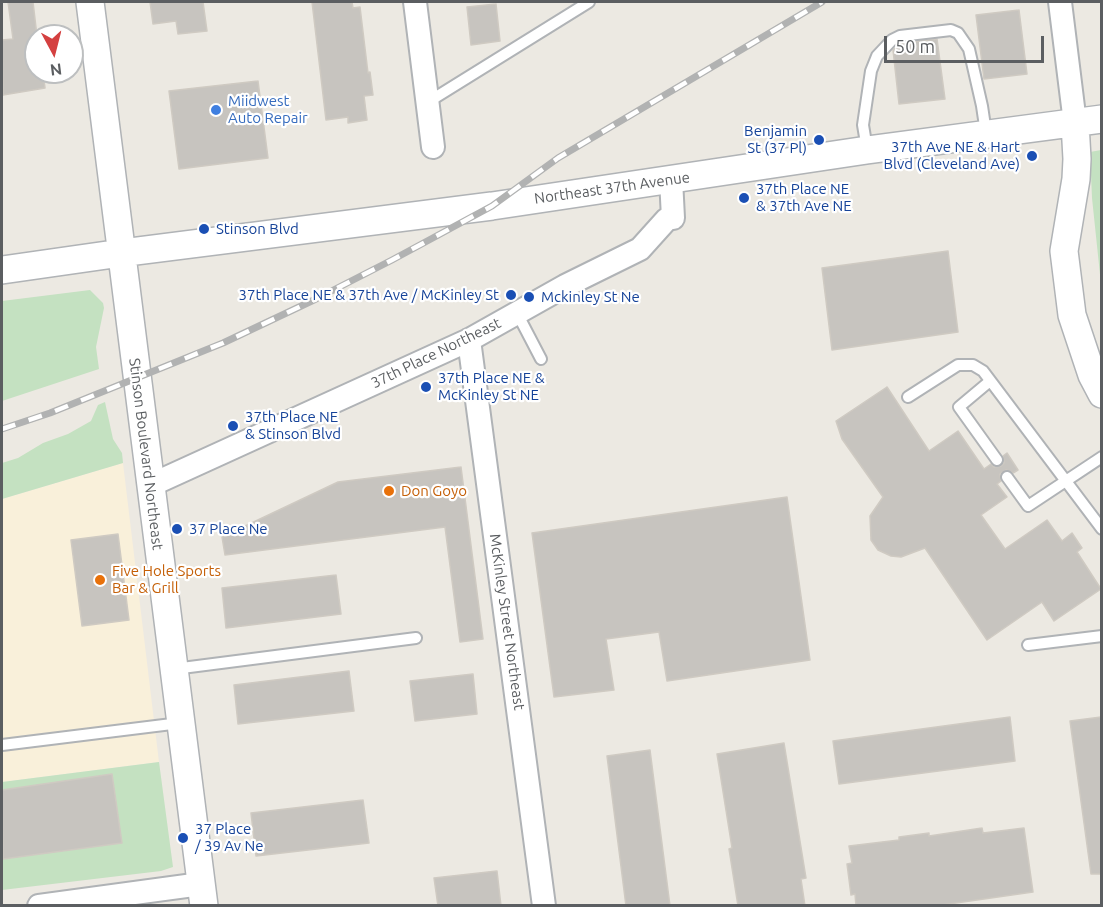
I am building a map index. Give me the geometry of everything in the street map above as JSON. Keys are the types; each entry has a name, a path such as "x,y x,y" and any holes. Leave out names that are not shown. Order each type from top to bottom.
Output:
{"street":[{"name":"Stinson Boulevard Northeast","path":"90,2 203,895"},
{"path":"415,2 433,147"},
{"path":"1060,2 1088,121 1077,159 1065,251 1072,315 1092,375 1101,394"},
{"name":"Northeast 37th Avenue","path":"2,270 492,206 986,133 1088,121"},
{"name":"37th Place Northeast","path":"151,484 469,340 565,286 640,249 667,219 674,218 671,179"},
{"name":"McKinley Street Northeast","path":"469,340 544,906"},
{"path":"39,906 203,895"}],"lane":[{"path":"428,102 579,5 589,2"},
{"path":"867,150 864,125 871,71 877,56 887,44 900,36 951,30 958,33 969,49 986,133"},
{"path":"517,313 541,359"},
{"path":"908,397 958,365 973,365 983,371 1101,529"},
{"path":"990,381 959,407 996,460"},
{"path":"1007,477 1028,506 1101,457"},
{"path":"1028,645 1101,636"},
{"path":"174,669 416,638"},
{"path":"2,745 181,722"}],"shaded area":[{"path":"123,463 159,762 2,782 2,499"}],"green space":[{"path":"1102,150 1101,284 1092,198 1090,152"},
{"path":"90,290 103,303 104,308 96,347 99,369 2,401 2,301"},
{"path":"105,402 113,439 122,453 123,463 2,499 2,463 18,458 43,443 68,434 91,421 98,405"},
{"path":"159,762 173,867 161,871 2,890 2,782"}],"building":[{"path":"8,2 33,2 36,24 24,24 24,84 44,84 45,88 3,95 2,40 13,39"},
{"path":"150,2 203,2 207,31 178,34 176,21 153,24"},
{"path":"312,2 352,2 353,8 360,7 373,95 364,96 367,120 348,123 348,117 326,120"},
{"path":"496,4 500,41 471,45 467,7"},
{"path":"1019,10 1027,74 984,79 976,15"},
{"path":"937,39 945,99 899,104 893,50 902,43"},
{"name":"Miidwest Auto Repair","path":"258,81 268,158 179,169 169,91"},
{"path":"948,251 958,332 832,350 822,268"},
{"path":"887,387 929,451 958,431 984,469 991,464 994,467 1001,466 1004,463 1003,456 1007,453 1018,470 1013,473 1006,470 1000,474 1001,481 997,484 1007,497 981,515 1005,549 1047,520 1062,541 1072,533 1082,548 1077,552 1101,589 1054,621 1042,602 987,640 925,548 901,557 891,556 878,550 871,540 870,516 883,497 842,439 836,421"},
{"path":"461,467 483,639 460,642 445,527 225,555 222,537 338,482"},
{"path":"787,497 810,660 667,681 659,632 606,639 614,690 554,697 532,533"},
{"name":"Five Hole Sports Bar & Grill","path":"118,534 129,620 82,626 71,540"},
{"path":"336,575 341,614 226,628 222,588"},
{"path":"349,671 354,711 238,724 234,685"},
{"path":"473,674 477,714 415,721 410,681"},
{"path":"1010,717 1015,761 839,784 833,741"},
{"path":"1101,717 1101,874 1091,874 1070,721"},
{"path":"784,743 806,878 801,879 805,906 738,906 729,849 732,848 717,754"},
{"path":"650,750 670,906 626,906 607,756"},
{"path":"112,774 122,843 3,859 2,790"},
{"path":"363,800 369,843 256,856 251,813"},
{"path":"982,828 983,833 1024,828 1033,892 935,906 856,906 855,894 851,895 847,864 852,863 849,846 899,840 899,837 929,833 929,836"},
{"path":"497,871 501,906 438,906 434,878"}],"railway":[{"path":"2,429 50,413 223,343 392,260 492,206 558,158 822,2"}],"place":[{"name":"Miidwest Auto Repair","path":"216,110"},
{"name":"Benjamin St (37 Pl)","path":"819,140"},
{"name":"37th Ave NE & Hart Blvd (Cleveland Ave)","path":"1032,156"},
{"name":"37th Place NE & 37th Ave NE","path":"744,198"},
{"name":"Stinson Blvd","path":"204,229"},
{"name":"37th Place NE & 37th Ave / McKinley St","path":"511,295"},
{"name":"Mckinley St Ne","path":"529,297"},
{"name":"37th Place NE & McKinley St NE","path":"426,387"},
{"name":"37th Place NE & Stinson Blvd","path":"233,426"},
{"name":"Don Goyo","path":"389,491"},
{"name":"37 Place Ne","path":"177,529"},
{"name":"Five Hole Sports Bar & Grill","path":"100,580"},
{"name":"37 Place / 39 Av Ne","path":"183,838"}]}
